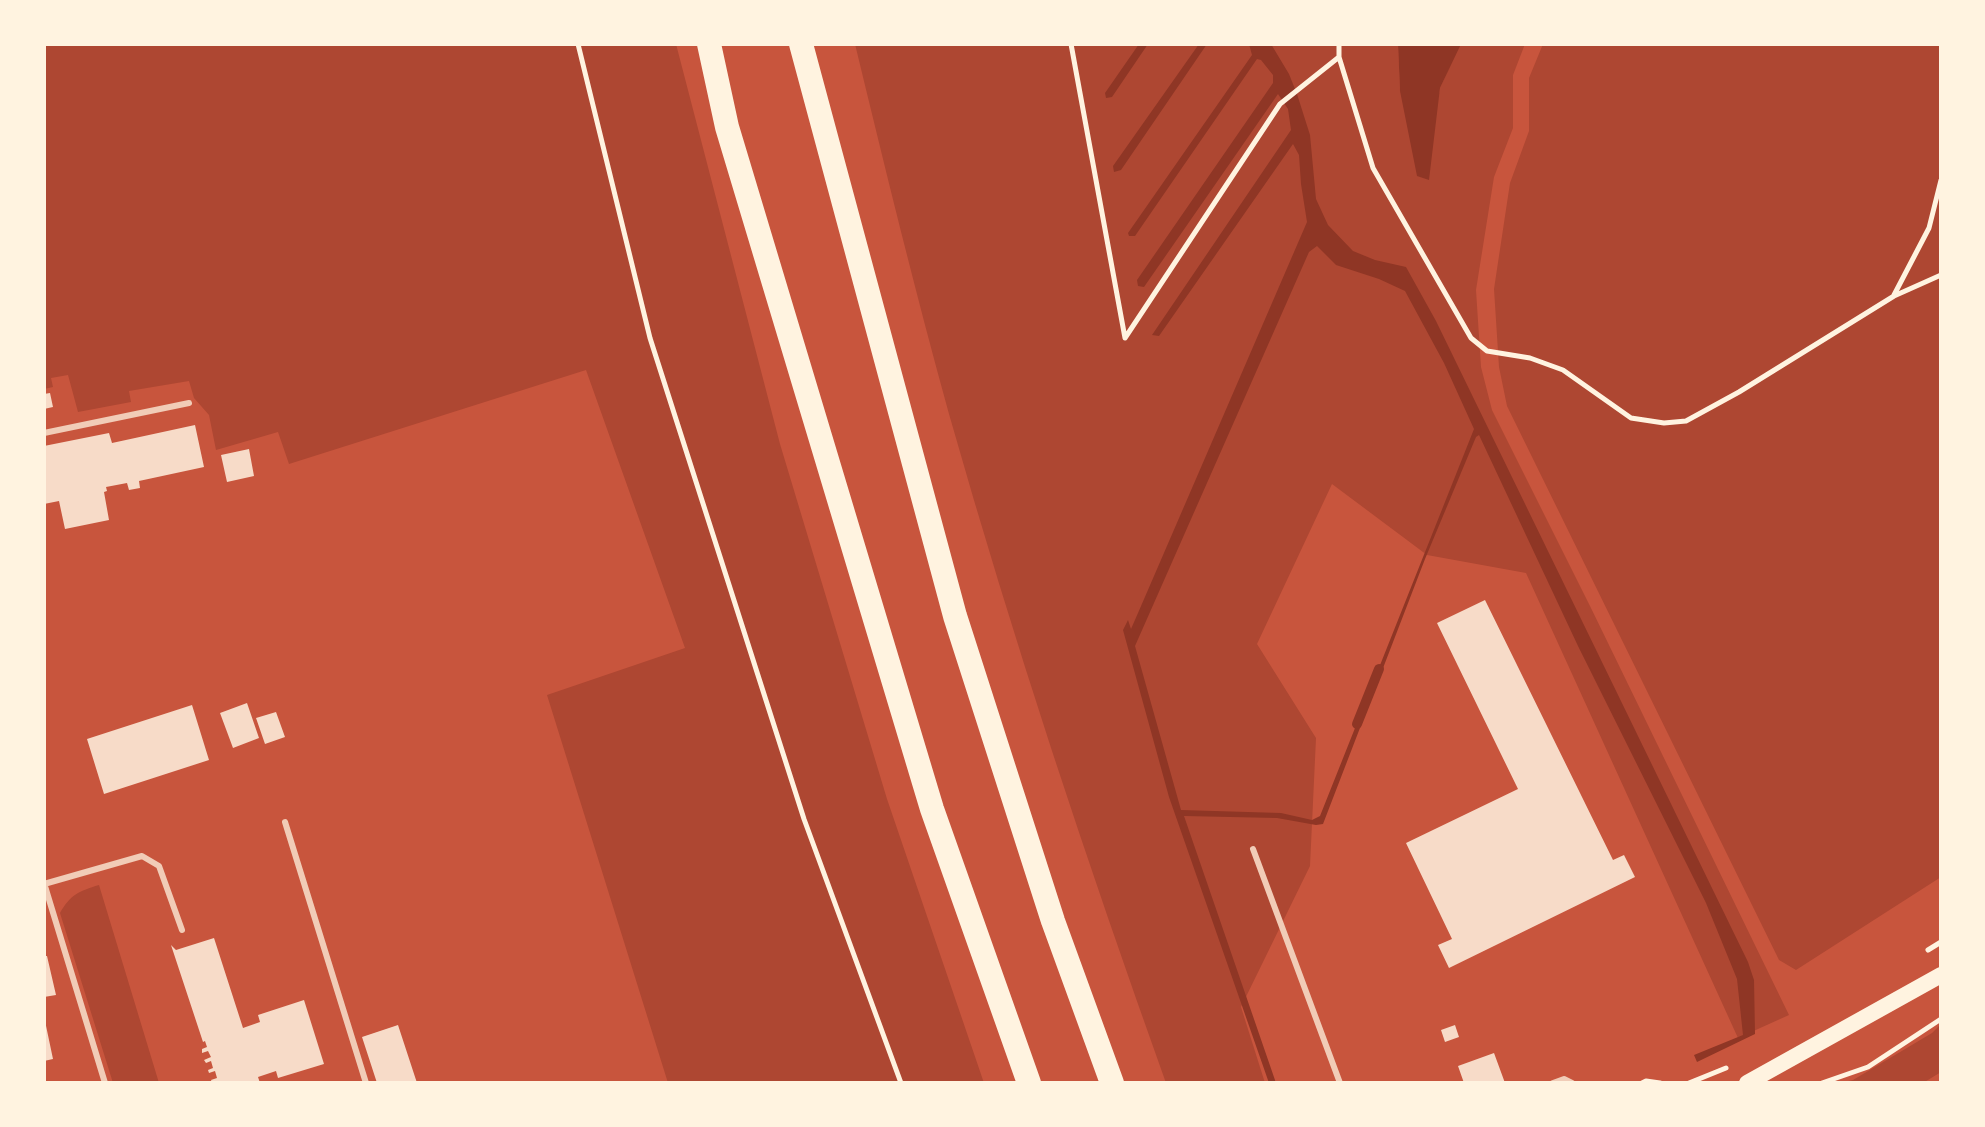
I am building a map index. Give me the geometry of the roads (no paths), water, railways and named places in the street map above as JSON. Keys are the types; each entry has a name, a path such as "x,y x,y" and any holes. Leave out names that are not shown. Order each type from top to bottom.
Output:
{"highway":[{"path":"709,44 732,142 932,809 1029,1083"},
{"path":"801,44 955,616 1053,921 1112,1083"}],"main road":[{"path":"1747,1083 1941,975"}],"lane":[{"path":"44,433 189,403"},
{"path":"285,822 366,1083"},
{"path":"1253,849 1340,1083"},
{"path":"105,1083 44,883 142,856 159,866 182,930"},
{"path":"1553,1083 1564,1079 1572,1083"}],"waterway":[{"path":"1357,724 1379,669"}]}
